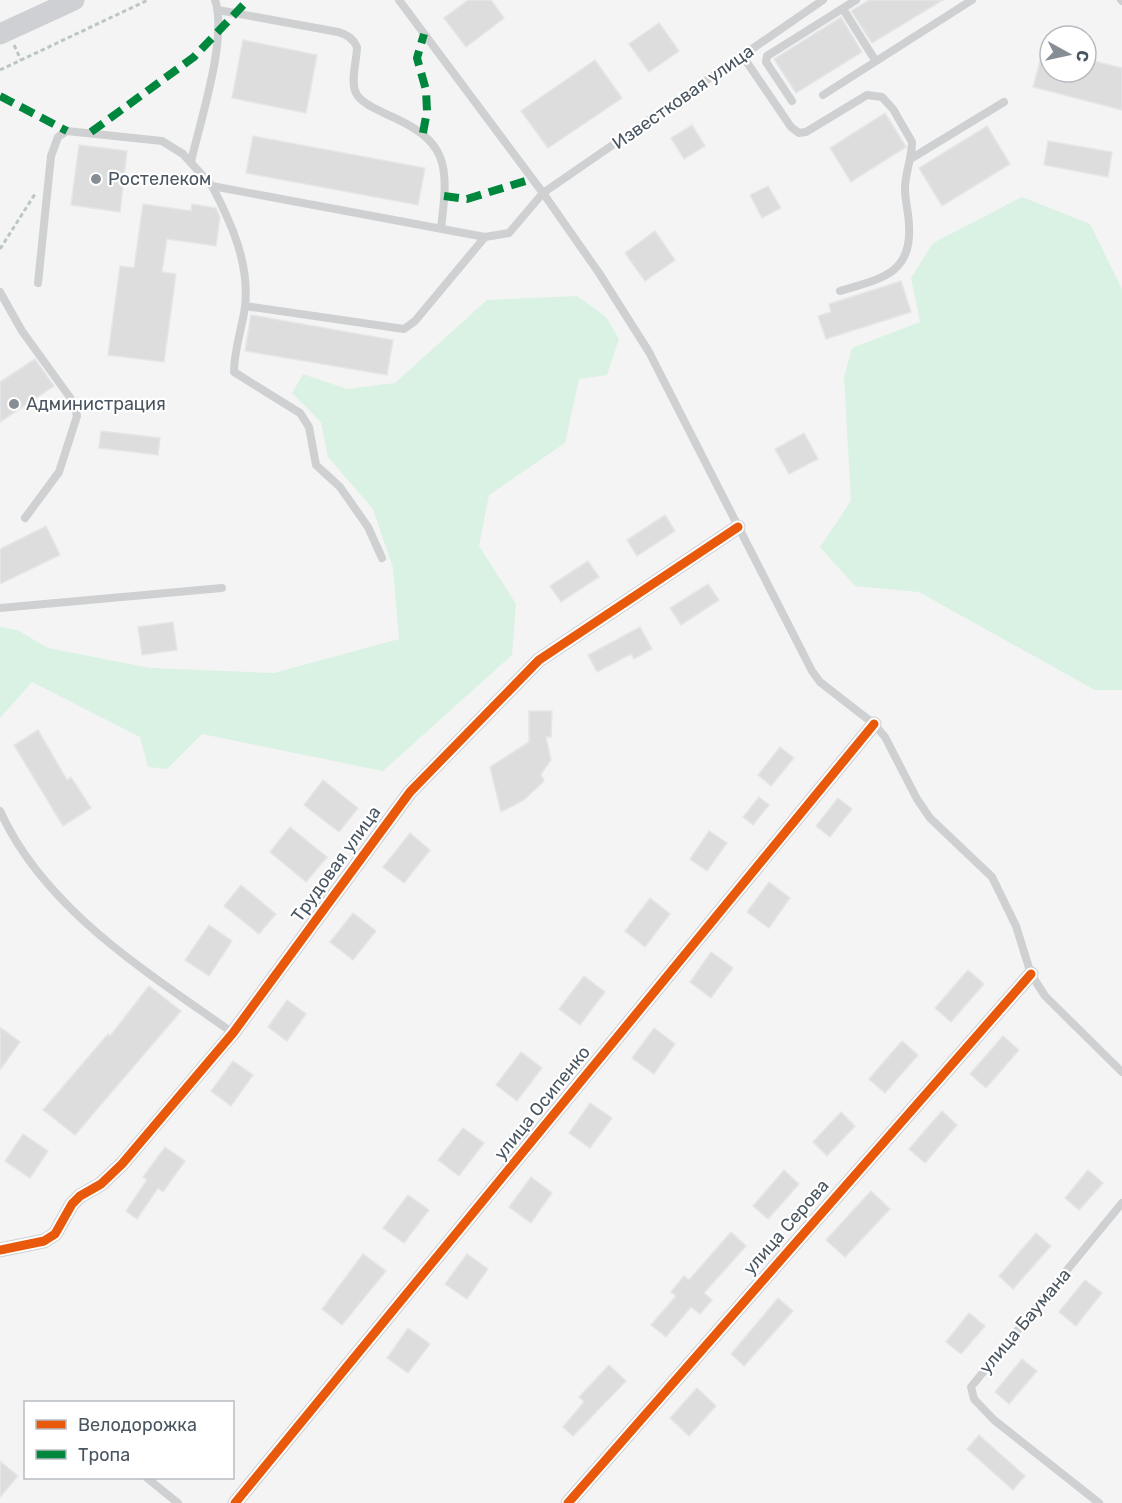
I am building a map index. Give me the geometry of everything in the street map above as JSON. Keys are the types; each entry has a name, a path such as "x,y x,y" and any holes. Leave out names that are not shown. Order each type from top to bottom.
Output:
{"main road":[{"path":"0,34 74,0"}],"street":[{"name":"Трудовая улица","path":"0,1250 44,1241 55,1234 72,1204 80,1196 101,1184 122,1164 232,1033 410,792 539,660 738,527"},
{"name":"улица Осипенко","path":"235,1503 874,724"},
{"name":"улица Серова","path":"568,1503 1031,974"}],"lane":[{"path":"191,162 218,44 218,10 214,0"},
{"path":"399,0 543,193 599,273 649,352 820,682 874,724 895,753 917,799 930,818 992,877 1016,926 1031,974 1045,996 1122,1072"},
{"name":"Известковая улица","path":"485,237 509,233 543,193 823,0"},
{"path":"792,101 766,62 767,56 856,0"},
{"path":"823,94 972,0"},
{"path":"843,9 875,60"},
{"path":"218,10 338,32 354,40 357,47 355,91 359,97 374,108 414,126 431,139 440,153 444,176 441,228"},
{"path":"742,56 791,127 800,133 806,132 867,95 882,97 893,109 912,142 912,158 905,188 909,227 908,253 900,267 876,280 840,291"},
{"path":"912,158 1004,102"},
{"path":"38,283 50,169 58,137 67,131 78,130 162,141 191,162 212,186 232,223 242,261 245,306 238,334 234,372 300,413 309,427 316,465 340,487 368,527 382,558"},
{"path":"212,186 485,237 415,321 404,329 245,306"},
{"path":"0,292 22,331 74,403 76,416 59,472 25,518"},
{"path":"0,608 222,588"},
{"path":"0,811 16,843 48,884 105,939 146,972 232,1033"},
{"name":"улица Баумана","path":"1099,1503 994,1420 974,1399 971,1387 1122,1203"},
{"path":"148,1479 178,1503"}],"path":[{"path":"0,70 148,0"},
{"path":"0,249 50,169"}],"green space":[{"path":"1022,197 1090,224 1122,289 1122,690 1095,690 919,592 855,586 820,547 851,501 844,377 852,348 920,322 911,278 933,243"},
{"path":"577,296 606,317 619,339 607,375 579,379 565,443 489,495 479,546 516,604 512,655 383,771 202,734 167,769 148,767 140,737 32,682 0,718 0,627 17,630 48,648 150,668 274,673 399,639 393,568 373,509 328,457 321,422 292,393 303,374 347,389 395,383 487,300"}],"building":[{"path":"468,0 491,0 504,18 466,47 444,18"},
{"path":"869,0 943,0 872,43 851,11"},
{"path":"841,17 862,52 796,93 774,59"},
{"path":"659,23 679,51 649,72 629,44"},
{"path":"243,40 317,55 306,113 232,98"},
{"path":"595,60 622,98 548,148 521,111"},
{"path":"1098,62 1122,68 1122,110 1033,87 1038,68 1038,84 1098,84"},
{"path":"885,113 906,147 851,182 830,148"},
{"path":"692,125 705,146 684,159 671,138"},
{"path":"987,126 1010,164 942,206 919,168"},
{"path":"253,136 425,168 418,205 246,173"},
{"path":"1048,141 1112,152 1108,177 1044,165"},
{"path":"79,145 127,151 120,212 71,205"},
{"path":"768,186 781,208 762,218 750,195"},
{"path":"143,204 191,211 192,204 216,208 220,217 216,246 167,239 162,272 176,274 164,362 108,355 120,266 134,268"},
{"path":"655,231 675,260 645,281 625,253"},
{"path":"901,281 911,312 826,339 818,316 831,312 829,304"},
{"path":"251,315 393,340 387,375 245,351"},
{"name":"Администрация","path":"35,359 54,386 0,422 0,382"},
{"path":"101,431 160,438 158,455 99,448"},
{"path":"804,433 818,459 789,474 775,449"},
{"path":"665,515 675,531 637,556 627,540"},
{"path":"46,526 60,555 0,584 0,549"},
{"path":"588,561 599,577 561,602 550,586"},
{"path":"708,584 719,600 681,625 670,608"},
{"path":"173,622 177,650 142,655 138,627"},
{"path":"640,627 652,649 634,659 631,654 597,672 588,655"},
{"path":"529,711 552,711 551,737 546,737 551,760 541,774 544,781 524,800 501,812 490,767 529,742"},
{"path":"38,730 67,780 71,777 91,808 63,826 14,745"},
{"path":"780,747 794,758 771,786 758,775"},
{"path":"323,780 358,808 339,832 304,805"},
{"path":"759,797 769,805 753,825 743,817"},
{"path":"838,798 852,809 830,837 816,826"},
{"path":"290,827 327,857 306,882 270,852"},
{"path":"709,831 727,843 707,871 690,859"},
{"path":"410,833 430,850 404,883 383,867"},
{"path":"769,882 790,898 769,928 747,912"},
{"path":"241,885 276,914 259,934 224,906"},
{"path":"650,898 670,914 645,947 625,931"},
{"path":"353,913 376,931 353,960 330,942"},
{"path":"209,925 232,941 209,976 185,960"},
{"path":"711,952 733,968 711,998 690,982"},
{"path":"968,970 984,984 951,1022 935,1008"},
{"path":"584,976 605,992 580,1025 559,1009"},
{"path":"149,986 181,1011 75,1135 43,1110 108,1034 110,1036"},
{"path":"287,1000 306,1014 287,1041 268,1027"},
{"path":"0,1027 20,1042 0,1070"},
{"path":"654,1028 675,1044 654,1074 632,1058"},
{"path":"1003,1036 1019,1050 986,1088 970,1074"},
{"path":"902,1041 918,1055 885,1093 869,1079"},
{"path":"521,1052 542,1068 517,1101 496,1085"},
{"path":"233,1061 253,1075 231,1106 211,1091"},
{"path":"590,1103 612,1118 590,1148 569,1133"},
{"path":"942,1111 957,1125 925,1163 909,1149"},
{"path":"841,1112 855,1126 827,1156 813,1142"},
{"path":"463,1128 484,1143 459,1176 438,1160"},
{"path":"23,1134 48,1151 30,1178 5,1161"},
{"path":"165,1147 185,1161 163,1192 158,1188 137,1219 126,1211 147,1180 143,1177"},
{"path":"784,1170 799,1184 768,1219 753,1206"},
{"path":"1088,1170 1103,1183 1079,1210 1065,1198"},
{"path":"531,1177 552,1193 531,1223 509,1207"},
{"path":"871,1191 890,1209 845,1257 826,1240"},
{"path":"408,1195 429,1210 404,1243 383,1228"},
{"path":"731,1232 746,1246 704,1293 712,1300 700,1314 691,1307 666,1337 651,1325 676,1296 671,1292 684,1276 689,1280"},
{"path":"1036,1233 1051,1246 1013,1289 999,1276"},
{"path":"363,1254 386,1271 342,1325 322,1309"},
{"path":"467,1254 488,1269 467,1299 445,1284"},
{"path":"1085,1280 1102,1293 1076,1326 1059,1312"},
{"path":"778,1298 793,1311 744,1366 731,1354"},
{"path":"969,1313 985,1326 961,1354 946,1342"},
{"path":"408,1328 430,1344 408,1373 387,1358"},
{"path":"1022,1359 1037,1371 1009,1404 995,1392"},
{"path":"609,1365 626,1381 573,1436 563,1427 584,1402 579,1397"},
{"path":"697,1388 716,1406 689,1436 670,1418"},
{"path":"979,1435 1025,1476 1013,1490 967,1449"},
{"path":"0,1461 18,1476 0,1497"}],"marked path":[{"path":"91,132 194,57 248,0"},
{"path":"423,133 427,111 426,90 417,58 424,34"},
{"path":"0,96 67,131"},
{"path":"444,196 467,199 532,179"}],"cycle path":[{"path":"0,1250 44,1241 55,1234 72,1204 80,1196 101,1184 122,1164 233,1033 410,792 539,660 738,527"},
{"path":"235,1503 874,724"},
{"path":"568,1503 1031,974"}],"place":[{"name":"Ростелеком","path":"96,179"},
{"name":"Администрация","path":"14,404"}]}
